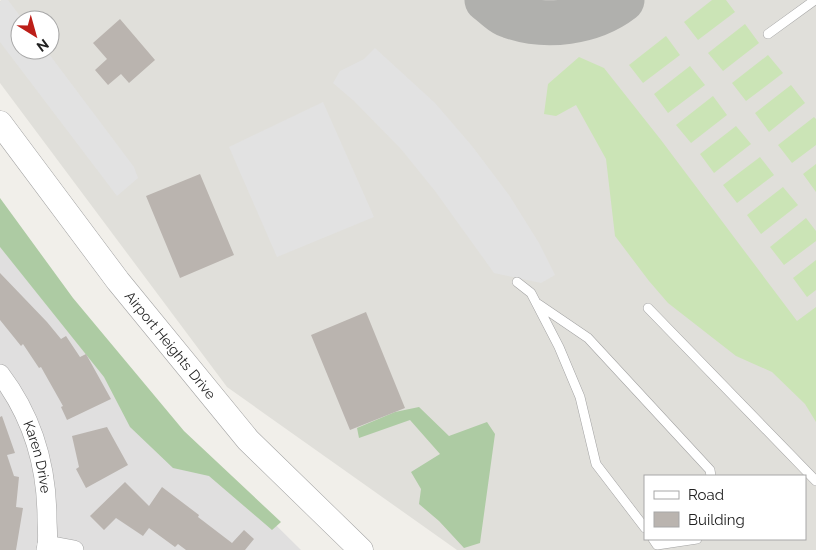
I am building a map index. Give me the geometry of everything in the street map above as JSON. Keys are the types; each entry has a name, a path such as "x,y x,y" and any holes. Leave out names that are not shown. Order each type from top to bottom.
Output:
{"street":[{"name":"Airport Heights Drive","path":"0,123 118,281 248,440 361,550"},
{"name":"Karen Drive","path":"0,374 11,388 28,421 40,456 47,495 47,548"},
{"path":"47,548 74,550"}],"lane":[{"path":"768,34 815,0"},
{"path":"517,282 531,293 559,346 580,397 596,464 644,527"},
{"path":"538,304 588,338 710,470 710,475"},
{"path":"648,308 816,481"},
{"path":"653,540 657,545 690,540"}],"shaded area":[{"path":"8,0 16,10 10,10 10,55 0,42 0,2"},
{"path":"816,0 816,550 457,550 227,387 0,83 0,1"},
{"path":"375,48 435,103 472,146 509,195 539,243 555,275 541,283 494,273 435,191 401,149 354,101 333,83 340,71 364,59"},
{"path":"14,60 54,60 134,167 138,178 117,196"},
{"path":"323,102 374,217 277,257 229,147"},
{"path":"0,213 99,350 301,550 0,550"}],"green space":[{"path":"712,0 726,0 735,12 698,40 684,22"},
{"path":"745,24 759,43 723,71 708,53"},
{"path":"666,36 680,55 643,83 629,65"},
{"path":"768,55 783,73 746,101 732,83"},
{"path":"579,57 604,68 661,140 797,321 816,307 816,422 805,404 772,372 736,356 668,303 615,236 606,159 576,105 556,116 544,114 548,84"},
{"path":"690,66 705,85 668,113 654,94"},
{"path":"791,85 805,103 769,132 755,113"},
{"path":"713,96 727,115 691,143 676,125"},
{"path":"814,117 816,119 816,145 792,163 778,145"},
{"path":"736,126 751,144 714,173 700,154"},
{"path":"760,157 774,175 737,203 723,185"},
{"path":"816,164 816,192 803,174"},
{"path":"783,187 798,205 761,234 747,215"},
{"path":"0,198 73,298 184,431 281,522 272,530 209,476 173,468 130,427 104,377 0,247"},
{"path":"806,218 816,231 816,241 784,265 770,247"},
{"path":"816,260 816,290 807,297 793,278"},
{"path":"419,407 449,436 487,422 495,434 480,543 464,548 439,521 419,504 421,489 411,472 440,454 410,420 359,438 357,428 395,412"}],"building":[{"path":"120,19 155,60 129,83 121,74 108,85 95,70 107,59 93,43"},
{"path":"200,174 234,255 180,278 146,196"},
{"path":"0,273 61,339 66,336 80,357 86,354 111,399 67,420 61,407 63,406 41,367 39,368 23,344 21,346 0,320"},
{"path":"366,312 405,408 350,430 311,335"},
{"path":"2,416 15,453 7,455 14,476 19,477 16,507 23,508 16,550 0,550 0,417"},
{"path":"107,427 128,465 86,488 76,469 79,467 72,436"},
{"path":"125,482 149,506 162,487 232,543 244,530 254,539 245,550 186,550 178,544 175,547 149,528 143,536 116,518 104,530 90,516"}],"taxiway":[{"path":"487,0 507,15 524,20 553,23 583,19 610,8 622,0"}]}
